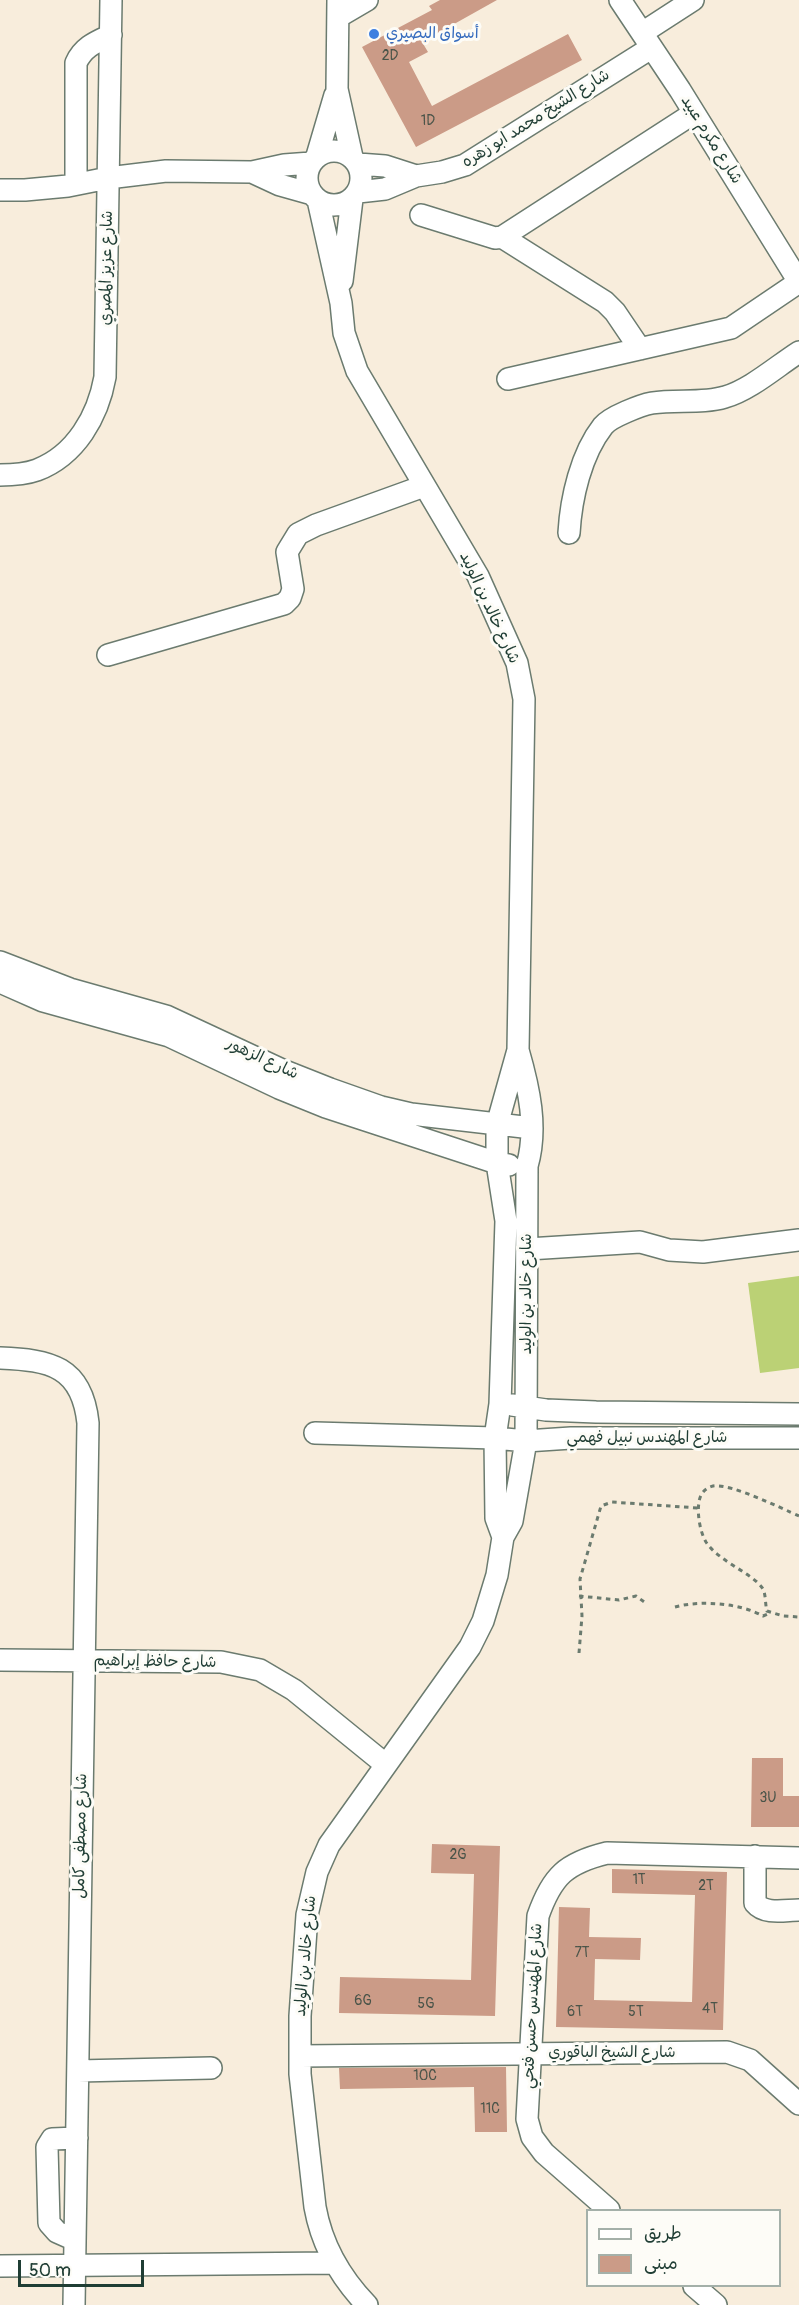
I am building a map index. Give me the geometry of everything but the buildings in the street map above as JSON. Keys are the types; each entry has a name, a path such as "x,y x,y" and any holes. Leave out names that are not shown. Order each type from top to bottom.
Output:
{"street":[{"name":"شارع عزيز المصري","path":"0,476 35,471 59,460 85,430 96,412 102,395 105,377 111,0"},
{"path":"252,172 331,205 338,205 355,195 361,173 355,161 337,88 338,8 367,0"},
{"name":"شارع مكرم عبيد","path":"620,0 694,113 799,282"},
{"name":"شارع الشيخ محمد ابو زهره","path":"355,195 385,189 416,176 465,165 646,41 693,0"},
{"path":"76,184 76,63 80,53 88,46 111,35"},
{"path":"315,197 307,178 337,88"},
{"path":"421,215 495,238 502,237 694,113"},
{"path":"0,190 25,190 166,171 252,172 314,159 326,151 335,150 355,161"},
{"name":"شارع الشيخ محمد ابو زهره","path":"355,161 385,166 416,176"},
{"name":"شارع خالد بن الوليد","path":"341,303 355,195"},
{"name":"شارع خالد بن الوليد","path":"315,197 341,303 344,333 357,371 478,576 517,663 524,699 518,1050 497,1125 497,1163 506,1221 500,1404 495,1438 496,1518 503,1537"},
{"path":"502,237 604,302 615,312 640,349"},
{"path":"508,379 731,328 799,282"},
{"path":"569,533 575,485 604,424 621,414 651,403 702,401 730,396 799,352"},
{"path":"108,655 284,604 290,598 293,589 287,552 298,534 316,525 424,486"},
{"name":"شارع الزهور","path":"0,962 70,988 166,1016 282,1070 381,1107 411,1114 532,1128"},
{"name":"شارع الزهور","path":"0,982 43,1000 169,1036 279,1088 326,1107 497,1163 527,1167"},
{"name":"شارع خالد بن الوليد","path":"367,2305 352,2289 334,2263 321,2233 315,2207 300,2056 300,2016 307,1915 310,1894 329,1845 470,1647 483,1621 497,1575 503,1537 512,1521 526,1441 527,1167 532,1147 529,1090 518,1050"},
{"path":"528,1249 640,1242 669,1250 703,1252 799,1240"},
{"name":"شارع مصطفى كامل","path":"0,1358 33,1359 51,1364 67,1374 79,1388 86,1405 88,1423 74,2305"},
{"name":"شارع المهندس نبيل فهمي","path":"500,1404 587,1412 799,1414"},
{"name":"شارع المهندس نبيل فهمي","path":"315,1433 495,1438 526,1441 582,1438 799,1438"},
{"name":"شارع حافظ إبراهيم","path":"0,1660 221,1662 260,1670 294,1690 385,1764"},
{"name":"شارع المهندس حسن فتحي","path":"607,2209 544,2153 532,2137 527,2119 538,1916 546,1892 562,1873 583,1859 608,1853 799,1857"},
{"path":"755,1856 755,1903 757,1906 766,1910 799,1910"},
{"name":"شارع الشيخ الباقوري","path":"300,2056 728,2052 750,2060 799,2104"},
{"path":"78,2071 211,2068"},
{"path":"75,2240 52,2228 47,2218 47,2147 52,2139 77,2138"},
{"path":"0,2266 334,2263"},
{"path":"695,2287 716,2305"}],"path":[{"path":"770,1614 765,1606 761,1587 715,1552 706,1542 698,1508 703,1491 711,1486 720,1486 765,1501 799,1516"},
{"path":"579,1653 582,1616 579,1596 580,1579 601,1506 612,1502 698,1508"},
{"path":"579,1596 619,1600 636,1596 647,1604"},
{"path":"675,1607 700,1602 752,1611 763,1616 770,1614 799,1617"}],"green space":[{"path":"799,1276 799,1368 760,1373 748,1283"}],"place":[{"name":"أسواق البصيري","path":"374,34"}]}
